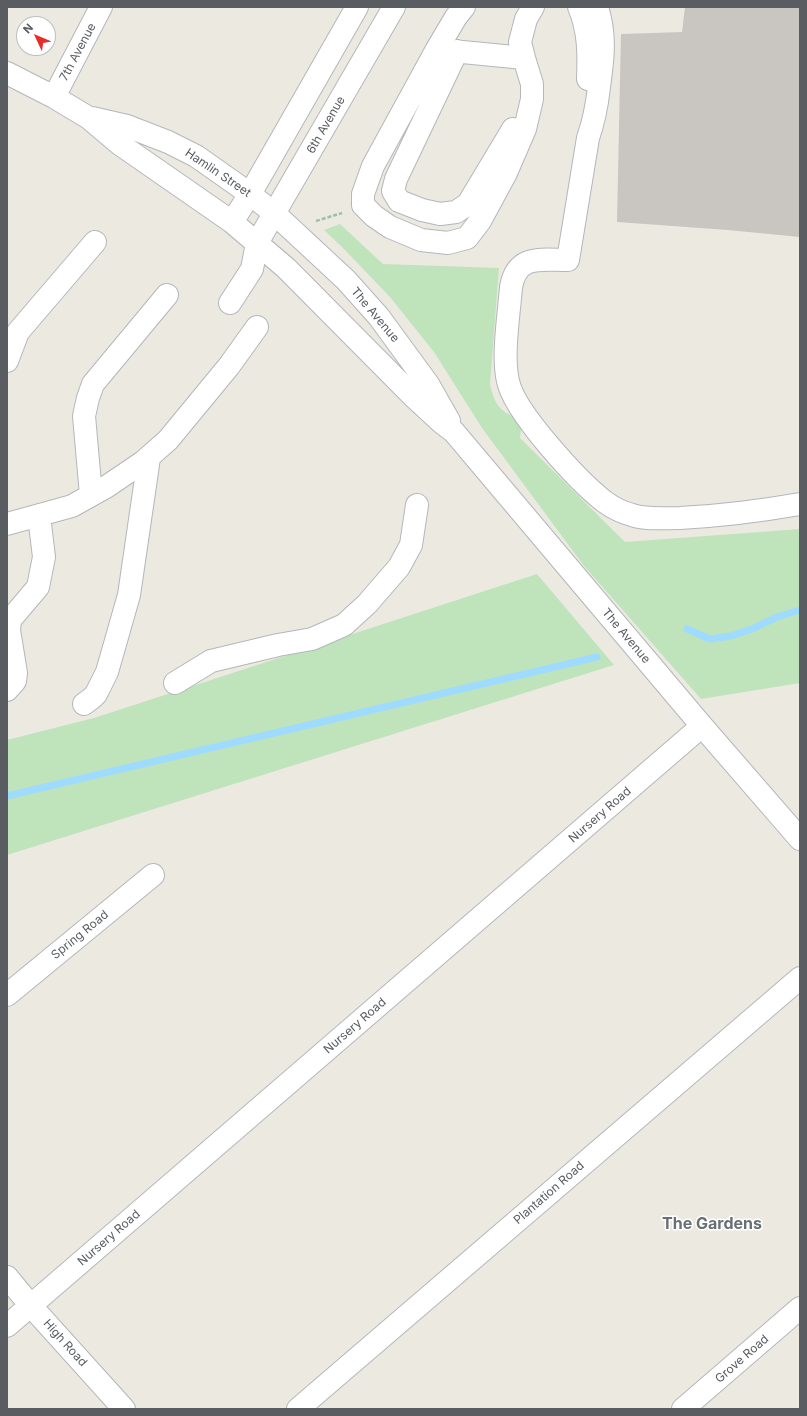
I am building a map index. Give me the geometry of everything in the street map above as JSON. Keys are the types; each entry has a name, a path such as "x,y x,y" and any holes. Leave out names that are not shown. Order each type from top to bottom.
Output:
{"street":[{"name":"7th Avenue","path":"54,97 102,7"},
{"path":"232,222 250,194 357,7"},
{"name":"6th Avenue","path":"230,303 252,268 258,243 394,7"},
{"path":"464,7 456,18 447,50 396,179 394,191 399,201 422,210 440,214 456,212 468,204 495,157 532,99"},
{"path":"447,50 374,166 363,194 363,205 374,216 390,228 421,240 448,243 467,238 480,221 506,173 525,129 532,99 532,84 520,42 526,19 533,7"},
{"path":"584,7 602,23 603,58 593,123 588,138 568,260 540,260 525,263 519,266 513,276 506,355 508,381 514,400 533,426 573,472 606,503 632,516 655,519 716,516 800,504"},
{"path":"447,50 524,58"},
{"name":"Hamlin Street","path":"7,72 89,118 121,145 232,222 258,243"},
{"name":"Hamlin Street","path":"89,118 127,126 168,142 196,156 250,194 275,214"},
{"name":"The Avenue","path":"275,214 346,280 379,317 428,384 447,416 454,432"},
{"path":"7,361 18,332 95,242"},
{"name":"The Avenue","path":"258,243 286,268 415,398 454,432 702,726 800,839"},
{"path":"91,495 84,416 88,398 94,384 167,295"},
{"path":"7,524 72,506 106,487 148,458 168,440 229,366 257,327"},
{"path":"84,704 96,694 107,672 129,595 148,458"},
{"path":"175,683 211,661 278,645 312,639 344,625 367,604 399,567 411,545 417,505"},
{"path":"7,690 15,681 16,673 9,630 10,620 38,587 44,557 39,516"},
{"name":"Nursery Road","path":"7,1326 702,726"},
{"name":"Spring Road","path":"7,995 153,875"},
{"name":"Plantation Road","path":"298,1409 800,978"},
{"name":"High Road","path":"7,1277 31,1306 124,1409"},
{"name":"Grove Road","path":"684,1409 800,1308"}],"path":[{"path":"316,222 363,205"}],"green space":[{"path":"340,224 383,264 499,268 490,384 496,403 504,411 522,419 520,438 625,542 800,529 800,683 701,699 584,566 482,428 434,352 390,297 324,230"},
{"path":"537,574 614,665 7,855 7,740 94,718"}],"building":[{"path":"685,7 800,7 800,237 617,222 621,34 682,32"}],"waterway":[{"path":"687,629 710,639 731,636 752,629 777,617 800,610"},
{"path":"7,796 597,657"}],"district":[{"name":"The Gardens","path":"712,1224"}]}
